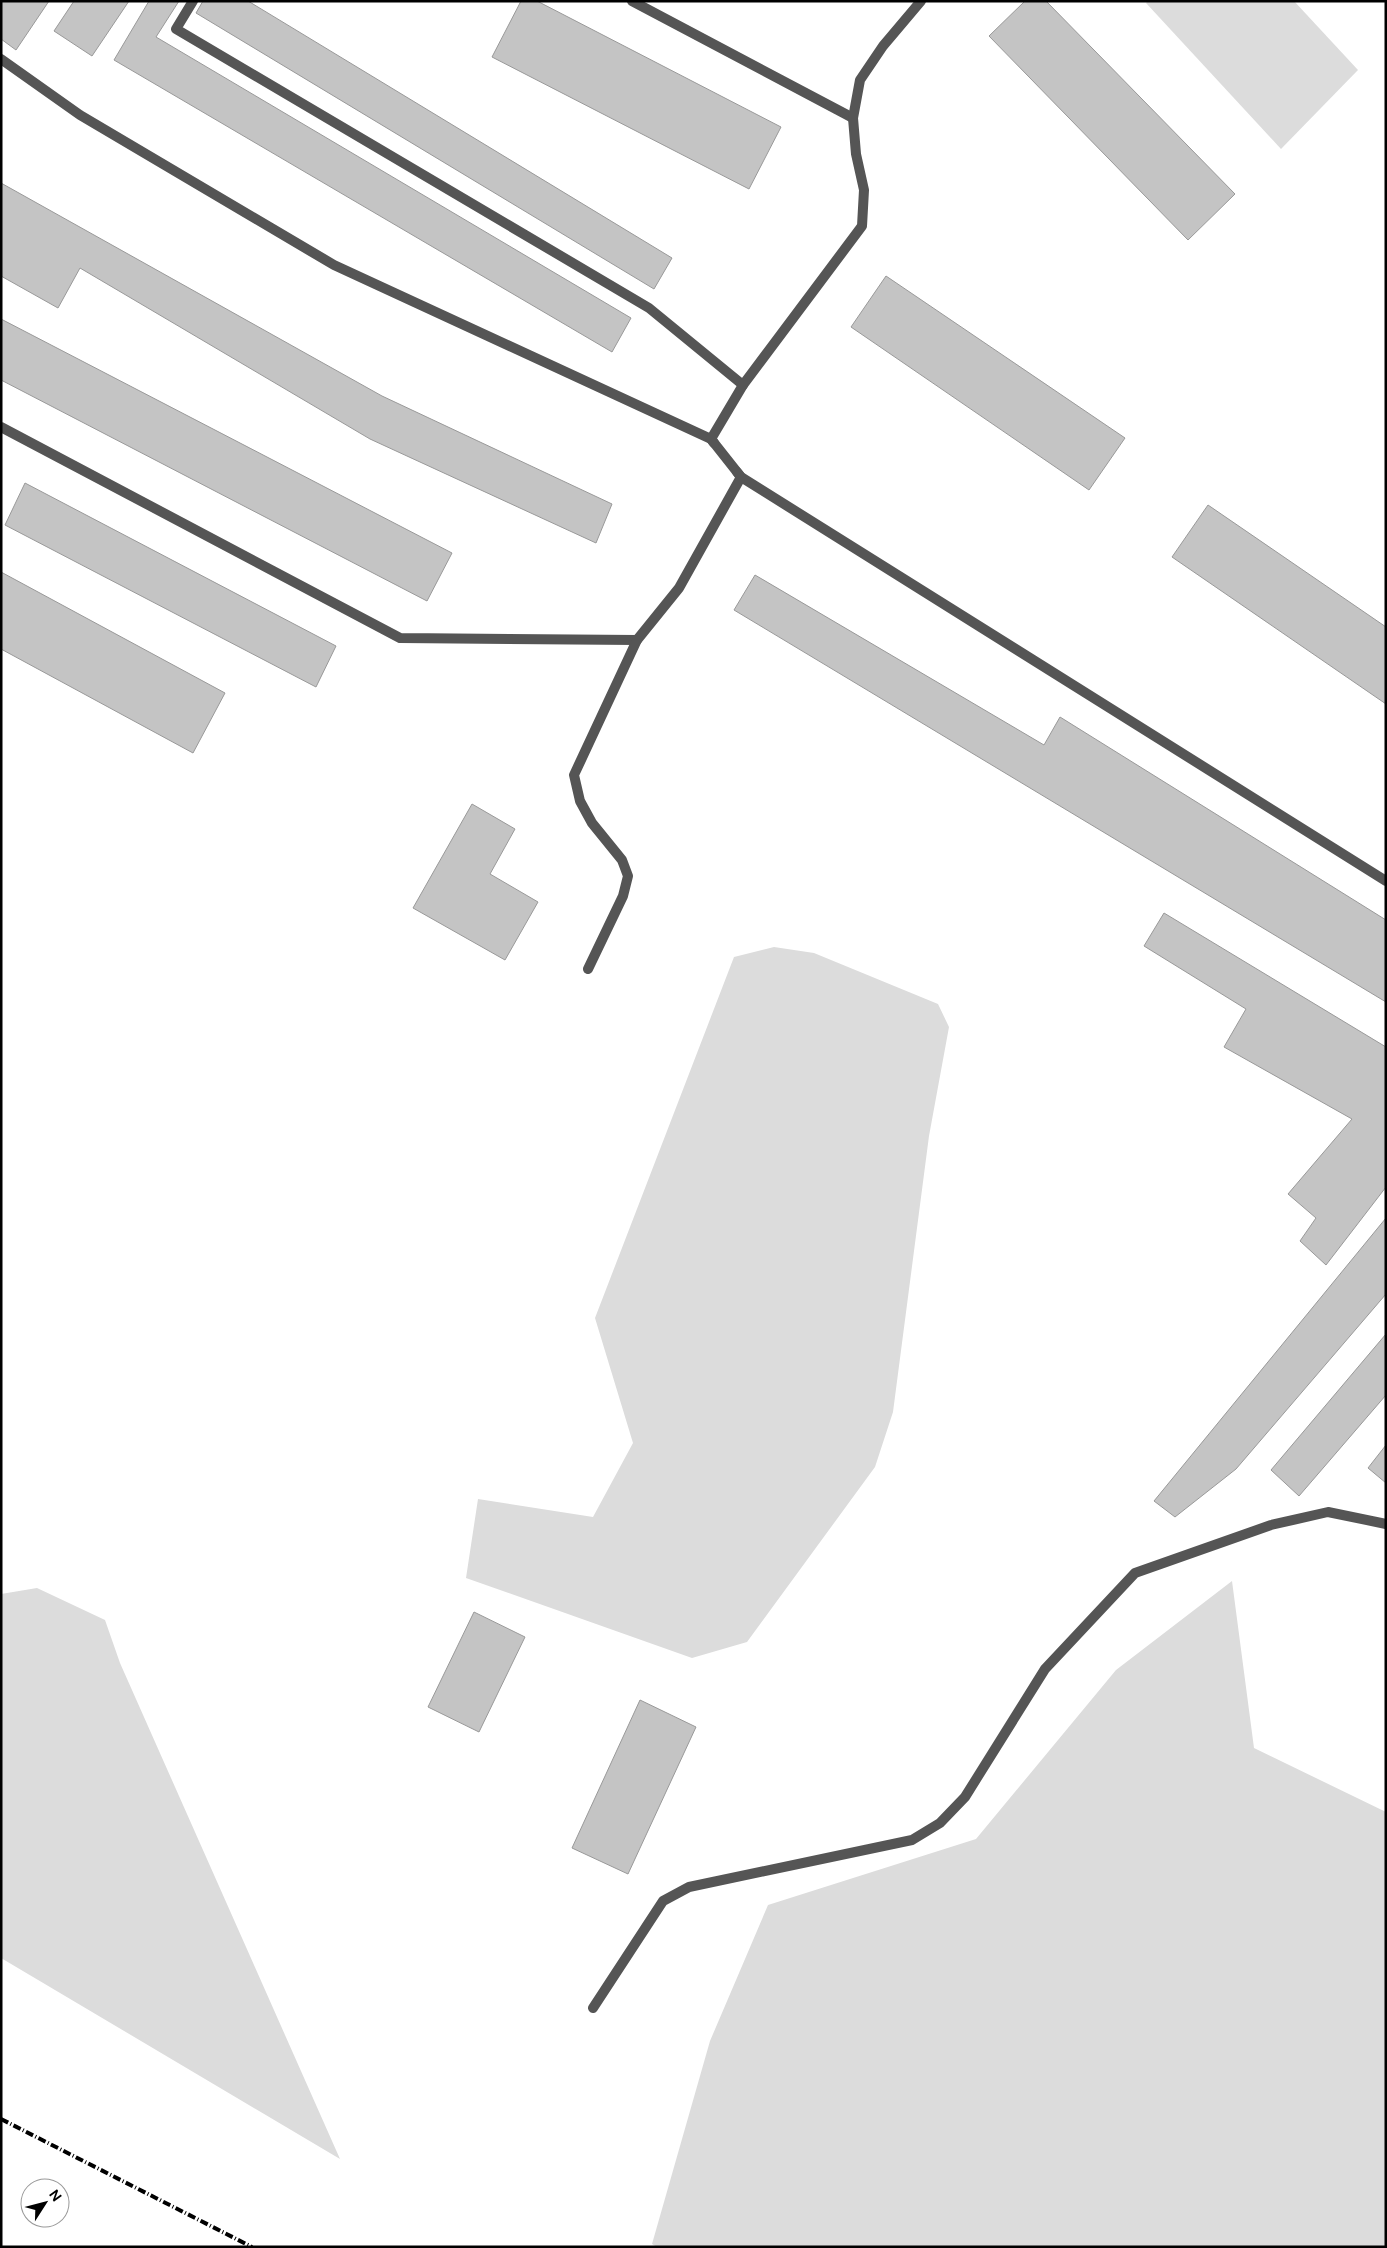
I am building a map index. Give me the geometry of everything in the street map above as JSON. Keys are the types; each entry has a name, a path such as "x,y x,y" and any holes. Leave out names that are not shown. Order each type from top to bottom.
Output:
{"lane":[{"path":"193,1 176,29 650,308 742,385"},
{"path":"632,1 853,118"},
{"path":"711,439 742,385 862,226 864,190 856,154 853,118 860,80 882,46 921,1"},
{"path":"1,59 80,115 334,265 711,439 741,476 1386,881"},
{"path":"1,427 400,638 637,640"},
{"path":"588,968 623,896 628,876 622,860 592,823 580,802 574,775 637,640 679,588 741,476"},
{"path":"593,2008 663,1901 689,1887 912,1840 940,1823 965,1797 1045,1669 1135,1573 1271,1525 1328,1512 1386,1524"}],"shaded area":[{"path":"1148,1 1294,1 1358,70 1281,149 1146,3"},
{"path":"774,947 814,953 938,1004 949,1027 929,1136 893,1412 875,1467 747,1642 692,1658 466,1578 478,1499 593,1517 633,1443 595,1318 734,957"},
{"path":"1232,1581 1254,1748 1386,1812 1386,2247 657,2247 652,2244 710,2041 768,1905 976,1839 1116,1670"},
{"path":"37,1588 105,1620 120,1663 340,2159 1,1958 1,1594"}],"building":[{"path":"1,1 49,1 16,50 1,39"},
{"path":"74,1 129,1 92,56 54,31"},
{"path":"149,1 179,1 156,37 631,318 612,352 114,60"},
{"path":"203,1 248,1 672,258 654,289 196,13"},
{"path":"521,1 537,1 781,127 749,189 492,57"},
{"path":"1025,1 1046,1 1235,194 1188,240 989,36"},
{"path":"1,183 382,396 612,504 596,543 370,439 80,268 58,308 1,276"},
{"path":"886,276 1125,438 1089,490 851,327"},
{"path":"1,319 452,553 427,601 1,380"},
{"path":"25,483 336,646 316,687 5,525"},
{"path":"1208,505 1386,627 1386,704 1172,557"},
{"path":"1,572 225,693 193,753 1,649"},
{"path":"755,575 1044,745 1060,717 1386,920 1386,1002 734,610"},
{"path":"472,804 515,829 490,874 538,902 505,960 413,908"},
{"path":"1164,913 1386,1047 1386,1187 1326,1265 1300,1241 1316,1218 1288,1194 1352,1119 1224,1047 1246,1009 1144,946"},
{"path":"1386,1218 1386,1294 1236,1469 1175,1517 1154,1501"},
{"path":"1386,1334 1386,1395 1299,1496 1271,1470"},
{"path":"1386,1445 1386,1483 1368,1468"},
{"path":"474,1612 525,1637 479,1732 428,1707"},
{"path":"640,1700 696,1727 628,1874 572,1848"}],"railway":[{"path":"1,2119 252,2247"}]}
